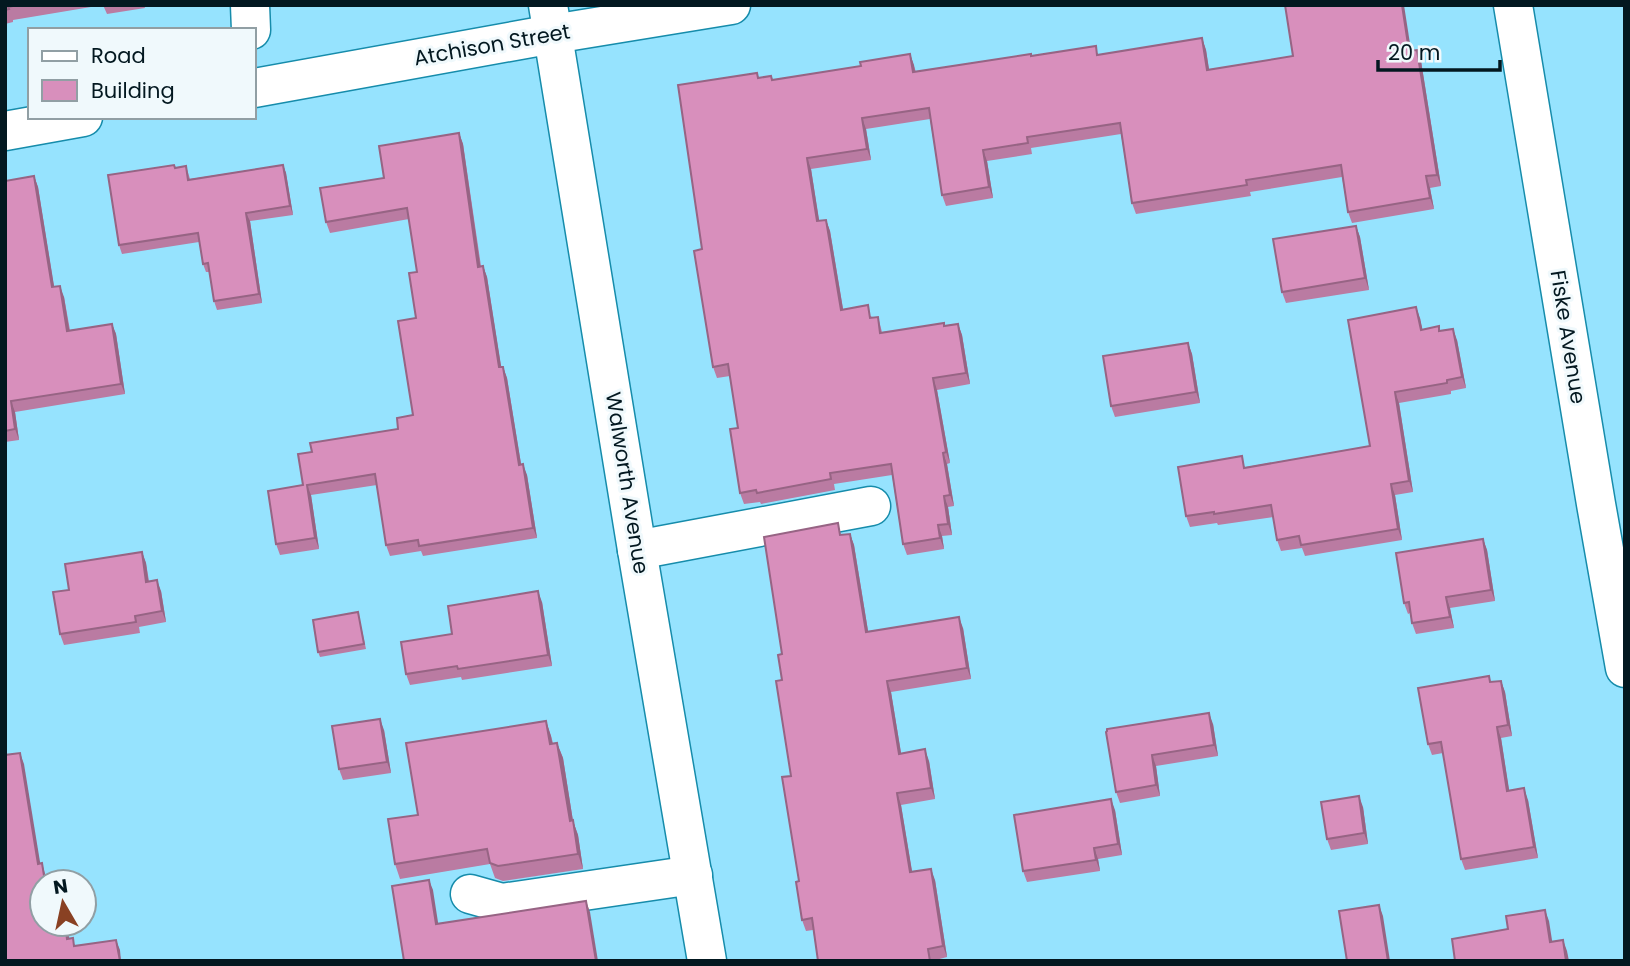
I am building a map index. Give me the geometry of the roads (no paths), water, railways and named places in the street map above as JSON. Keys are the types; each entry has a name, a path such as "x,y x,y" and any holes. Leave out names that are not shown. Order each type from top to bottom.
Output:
{"street":[{"path":"250,5 251,28"},
{"name":"Atchison Street","path":"256,81 551,20 731,5"},
{"name":"Fiske Avenue","path":"1513,5 1610,501 1625,668"},
{"name":"Walworth Avenue","path":"551,20 707,961"},
{"path":"5,131 72,119"},
{"path":"637,550 871,506"},
{"path":"470,894 502,903 693,875"}]}
